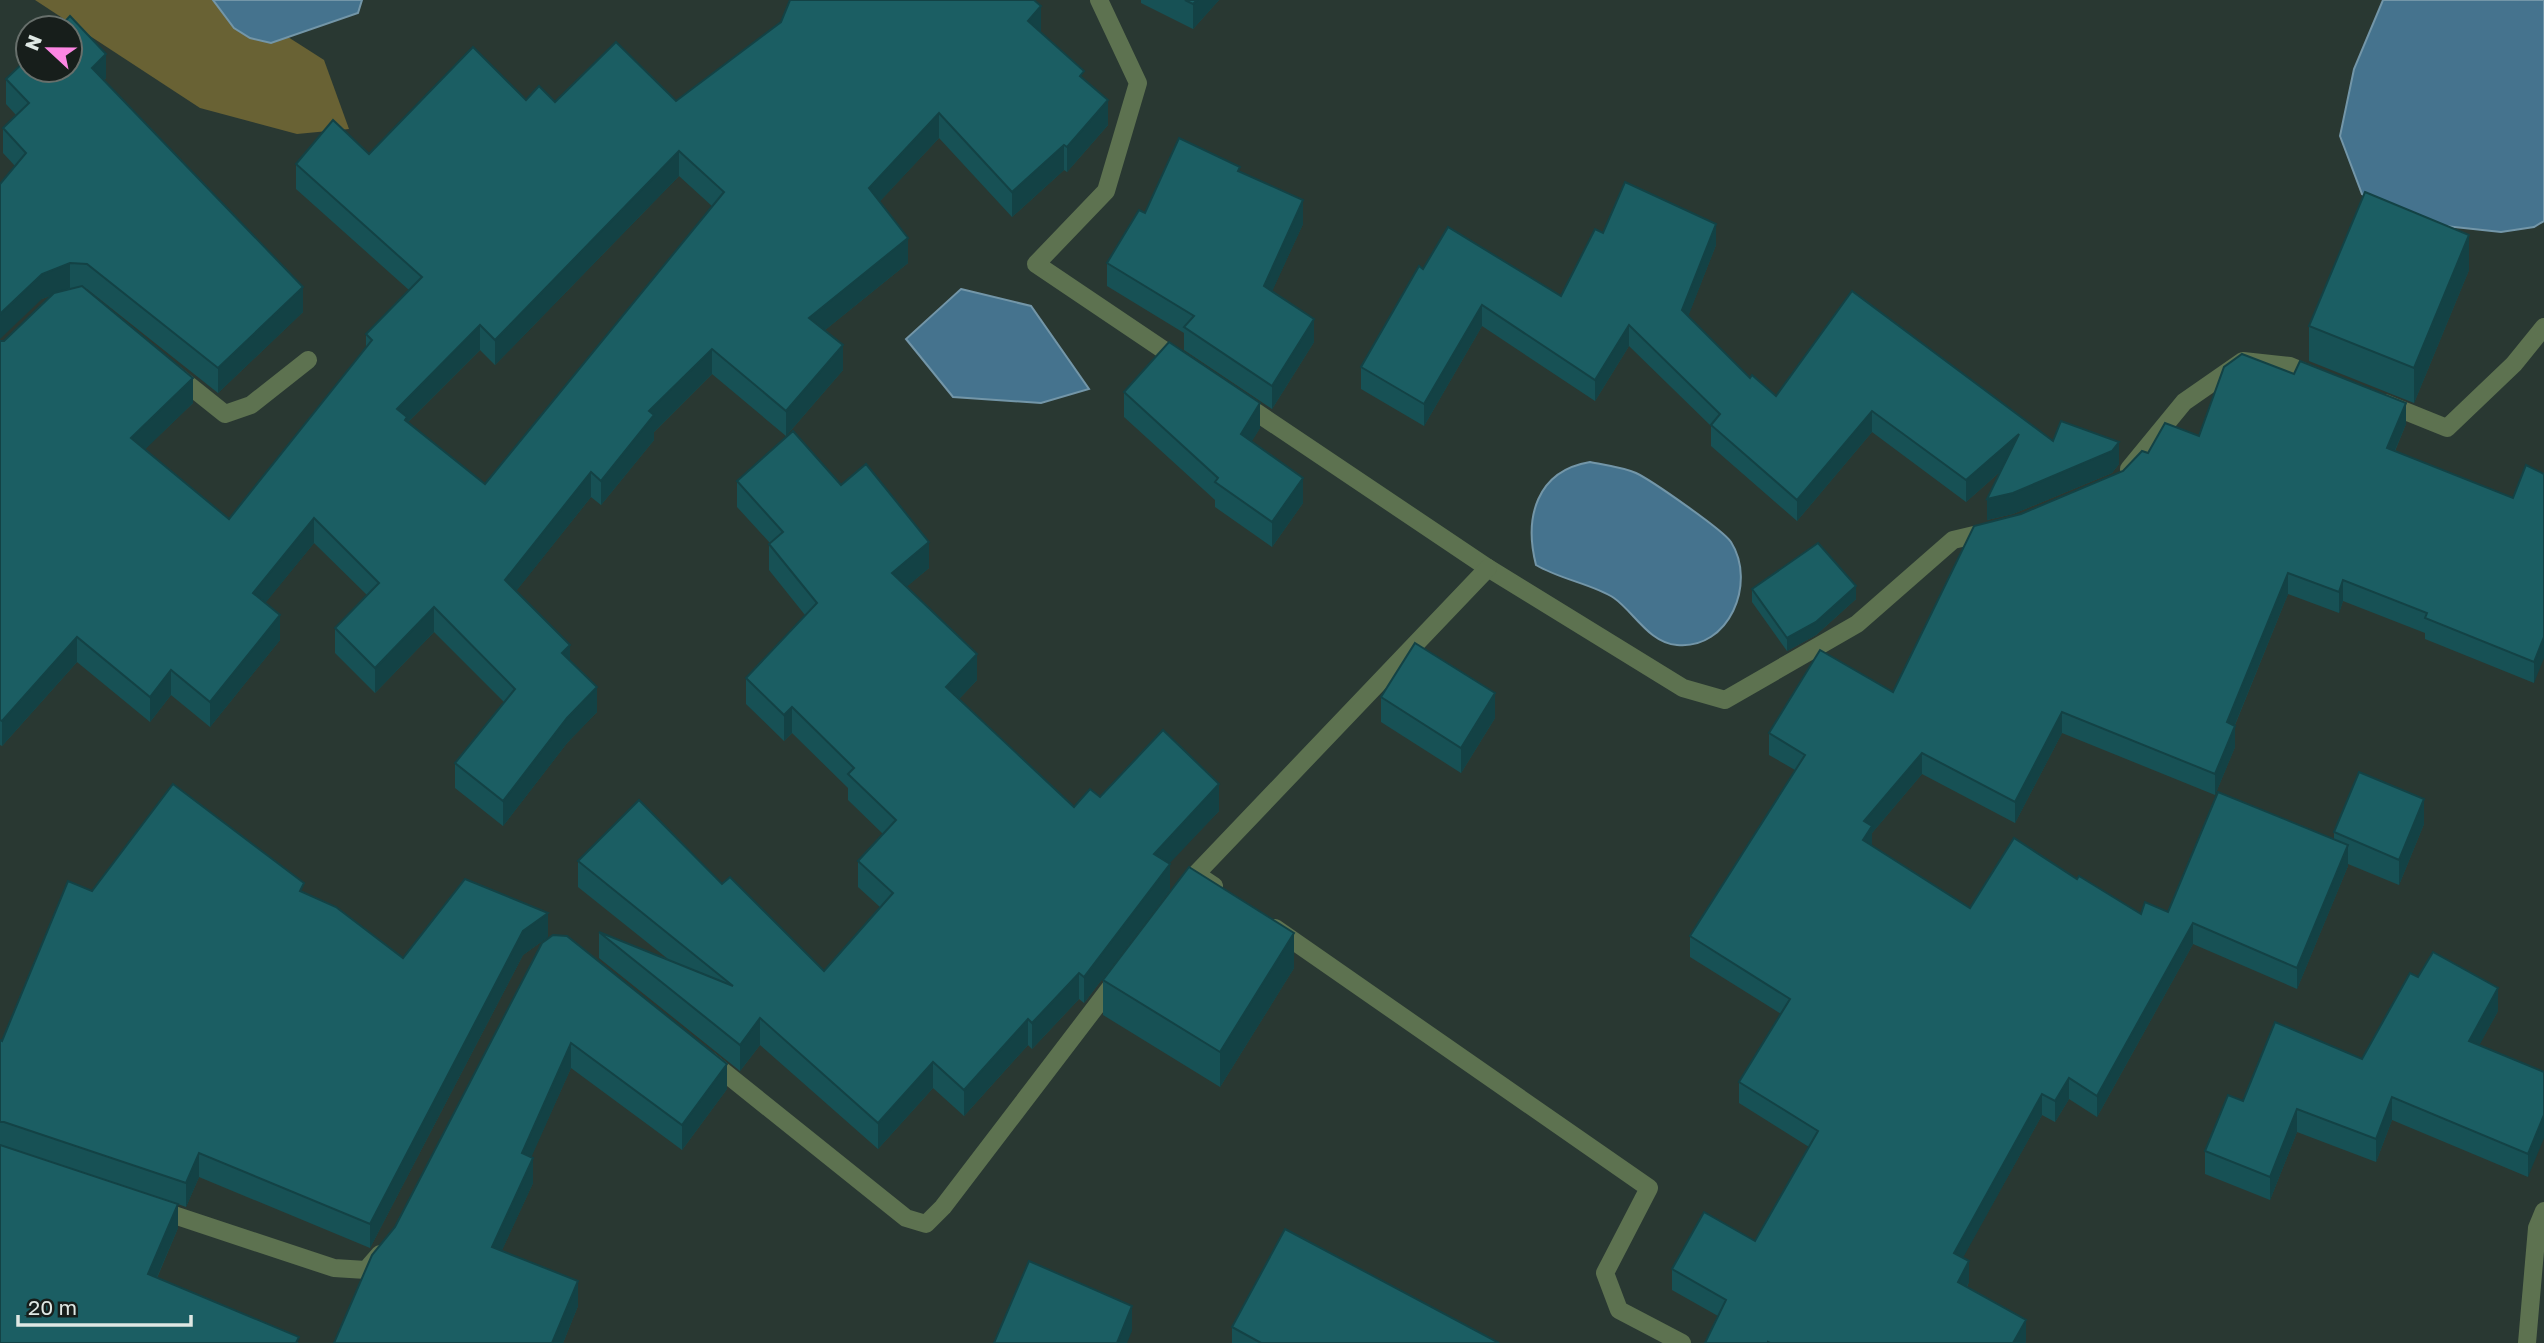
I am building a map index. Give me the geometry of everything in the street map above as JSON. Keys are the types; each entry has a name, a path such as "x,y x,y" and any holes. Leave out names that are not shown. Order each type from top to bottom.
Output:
{"street":[{"path":"1099,0 1138,83 1106,191 1036,264 1198,373"},
{"path":"2363,395 2448,428 2514,364 2544,327"},
{"path":"159,361 225,414 251,405 308,360"},
{"path":"2119,482 2184,402 2243,360 2290,366 2339,385"},
{"path":"1221,389 1488,568 1683,688 1725,700 1857,624 1953,540 2004,528"},
{"path":"1230,898 1192,880 1488,568"},
{"path":"1264,921 1649,1188 1605,1273 1619,1310 1682,1343"},
{"path":"690,1045 906,1218 926,1224 943,1207 1129,963"},
{"path":"142,1204 334,1268 366,1270 391,1235"},
{"path":"2528,1343 2537,1228 2544,1211"}],"shaded area":[{"path":"35,0 230,0 324,60 349,129 297,134 200,108 84,32 84,14 56,14"}],"water":[{"path":"213,0 362,0 358,13 271,43 250,38 234,28"},
{"path":"2383,0 2544,0 2544,221 2534,227 2501,232 2408,222 2362,194 2340,136 2354,69"},
{"path":"961,289 1031,306 1089,389 1041,403 953,397 906,339"},
{"path":"1590,462 1625,469 1644,477 1731,542 1738,558 1741,576 1739,594 1724,625 1711,637 1695,644 1667,643 1650,633 1614,598 1536,565 1532,530 1538,499 1557,475"}],"building":[{"path":"790,0 1034,0 1041,6 1028,21 1084,71 1080,76 1108,100 1067,147 1064,145 1012,192 939,113 869,188 908,238 809,318 843,345 786,411 712,349 649,411 654,415 601,481 591,472 505,580 570,645 562,653 597,687 567,718 503,801 455,763 515,689 434,607 375,668 335,628 379,583 314,518 253,593 280,615 210,702 171,670 150,697 77,637 2,721 0,720 0,341 4,341 54,293 82,286 193,378 131,438 229,519 372,340 366,334 422,277 296,164 333,120 369,154 473,47 526,100 539,86 555,102 616,42 676,101 781,22","holes":["679,151 724,192 485,484 405,420 407,417 397,409 480,325 495,340"]},
{"path":"84,31 106,54 92,68 303,287 218,368 87,264 70,263 42,274 0,314 0,184 26,153 3,128 29,103 6,79 14,71 14,84 84,84"},
{"path":"1179,138 1240,167 1238,171 1303,200 1264,286 1314,319 1272,386 1184,327 1194,316 1107,263 1139,210 1145,213"},
{"path":"1625,182 1716,224 1682,310 1750,378 1752,375 1776,396 1852,291 2053,441 2061,421 2119,442 2112,451 2013,493 1987,499 2019,434 1966,480 1872,411 1797,500 1711,425 1720,414 1629,325 1595,380 1482,305 1424,404 1361,367 1419,266 1423,269 1448,227 1561,296 1595,229 1603,233"},
{"path":"2365,192 2469,235 2414,368 2309,326"},
{"path":"1169,342 1260,403 1241,434 1303,478 1272,522 1215,482 1218,478 1124,392"},
{"path":"2242,354 2294,374 2300,361 2406,403 2387,448 2513,498 2526,465 2544,474 2544,637 2534,662 2425,618 2427,613 2343,580 2339,592 2288,573 2227,722 2235,726 2215,774 2062,712 2015,802 1922,753 1864,821 1872,826 1863,840 1970,908 2014,838 2077,879 2079,876 2141,914 2145,902 2168,912 2218,792 2348,845 2297,968 2193,923 2097,1096 2069,1078 2055,1101 2042,1094 1954,1253 1969,1261 1958,1282 2026,1320 2013,1343 1705,1343 1726,1300 1672,1269 1704,1212 1755,1241 1818,1131 1739,1082 1790,999 1690,936 1805,755 1769,733 1820,650 1893,692 1974,526 2021,514 2123,471 2142,451 2148,453 2165,423 2199,436 2224,367"},
{"path":"793,431 841,485 866,464 929,542 892,573 977,654 946,687 1074,807 1090,789 1100,797 1163,730 1219,784 1154,854 1170,864 1084,977 1079,973 1032,1023 1028,1019 964,1090 933,1062 878,1123 760,1018 740,1045 599,932 733,986 578,861 639,800 722,884 730,877 824,971 893,893 858,861 896,820 848,774 854,768 792,707 784,715 746,678 817,603 769,544 783,532 737,481"},
{"path":"1818,543 1856,586 1816,622 1787,638 1752,589"},
{"path":"1415,643 1495,693 1461,748 1381,697"},
{"path":"2359,772 2424,799 2399,860 2334,832"},
{"path":"173,784 304,883 300,891 336,907 403,958 465,879 548,913 523,931 370,1224 199,1153 186,1183 0,1122 0,1040 2,1041 68,881 92,891"},
{"path":"1189,867 1294,933 1220,1052 1103,980"},
{"path":"553,935 567,936 727,1064 682,1125 571,1043 522,1153 533,1158 492,1247 578,1281 552,1343 334,1343 372,1255 395,1227 542,943"},
{"path":"2433,952 2498,988 2469,1041 2544,1072 2544,1115 2528,1154 2392,1097 2376,1139 2297,1109 2270,1177 2205,1151 2228,1095 2243,1101 2275,1022 2362,1059 2410,973 2418,977"},
{"path":"0,1145 178,1204 148,1274 299,1337 296,1343 0,1343"},
{"path":"1285,1229 1499,1343 1261,1343 1232,1327"},
{"path":"1029,1261 1132,1306 1117,1343 994,1343"}]}
